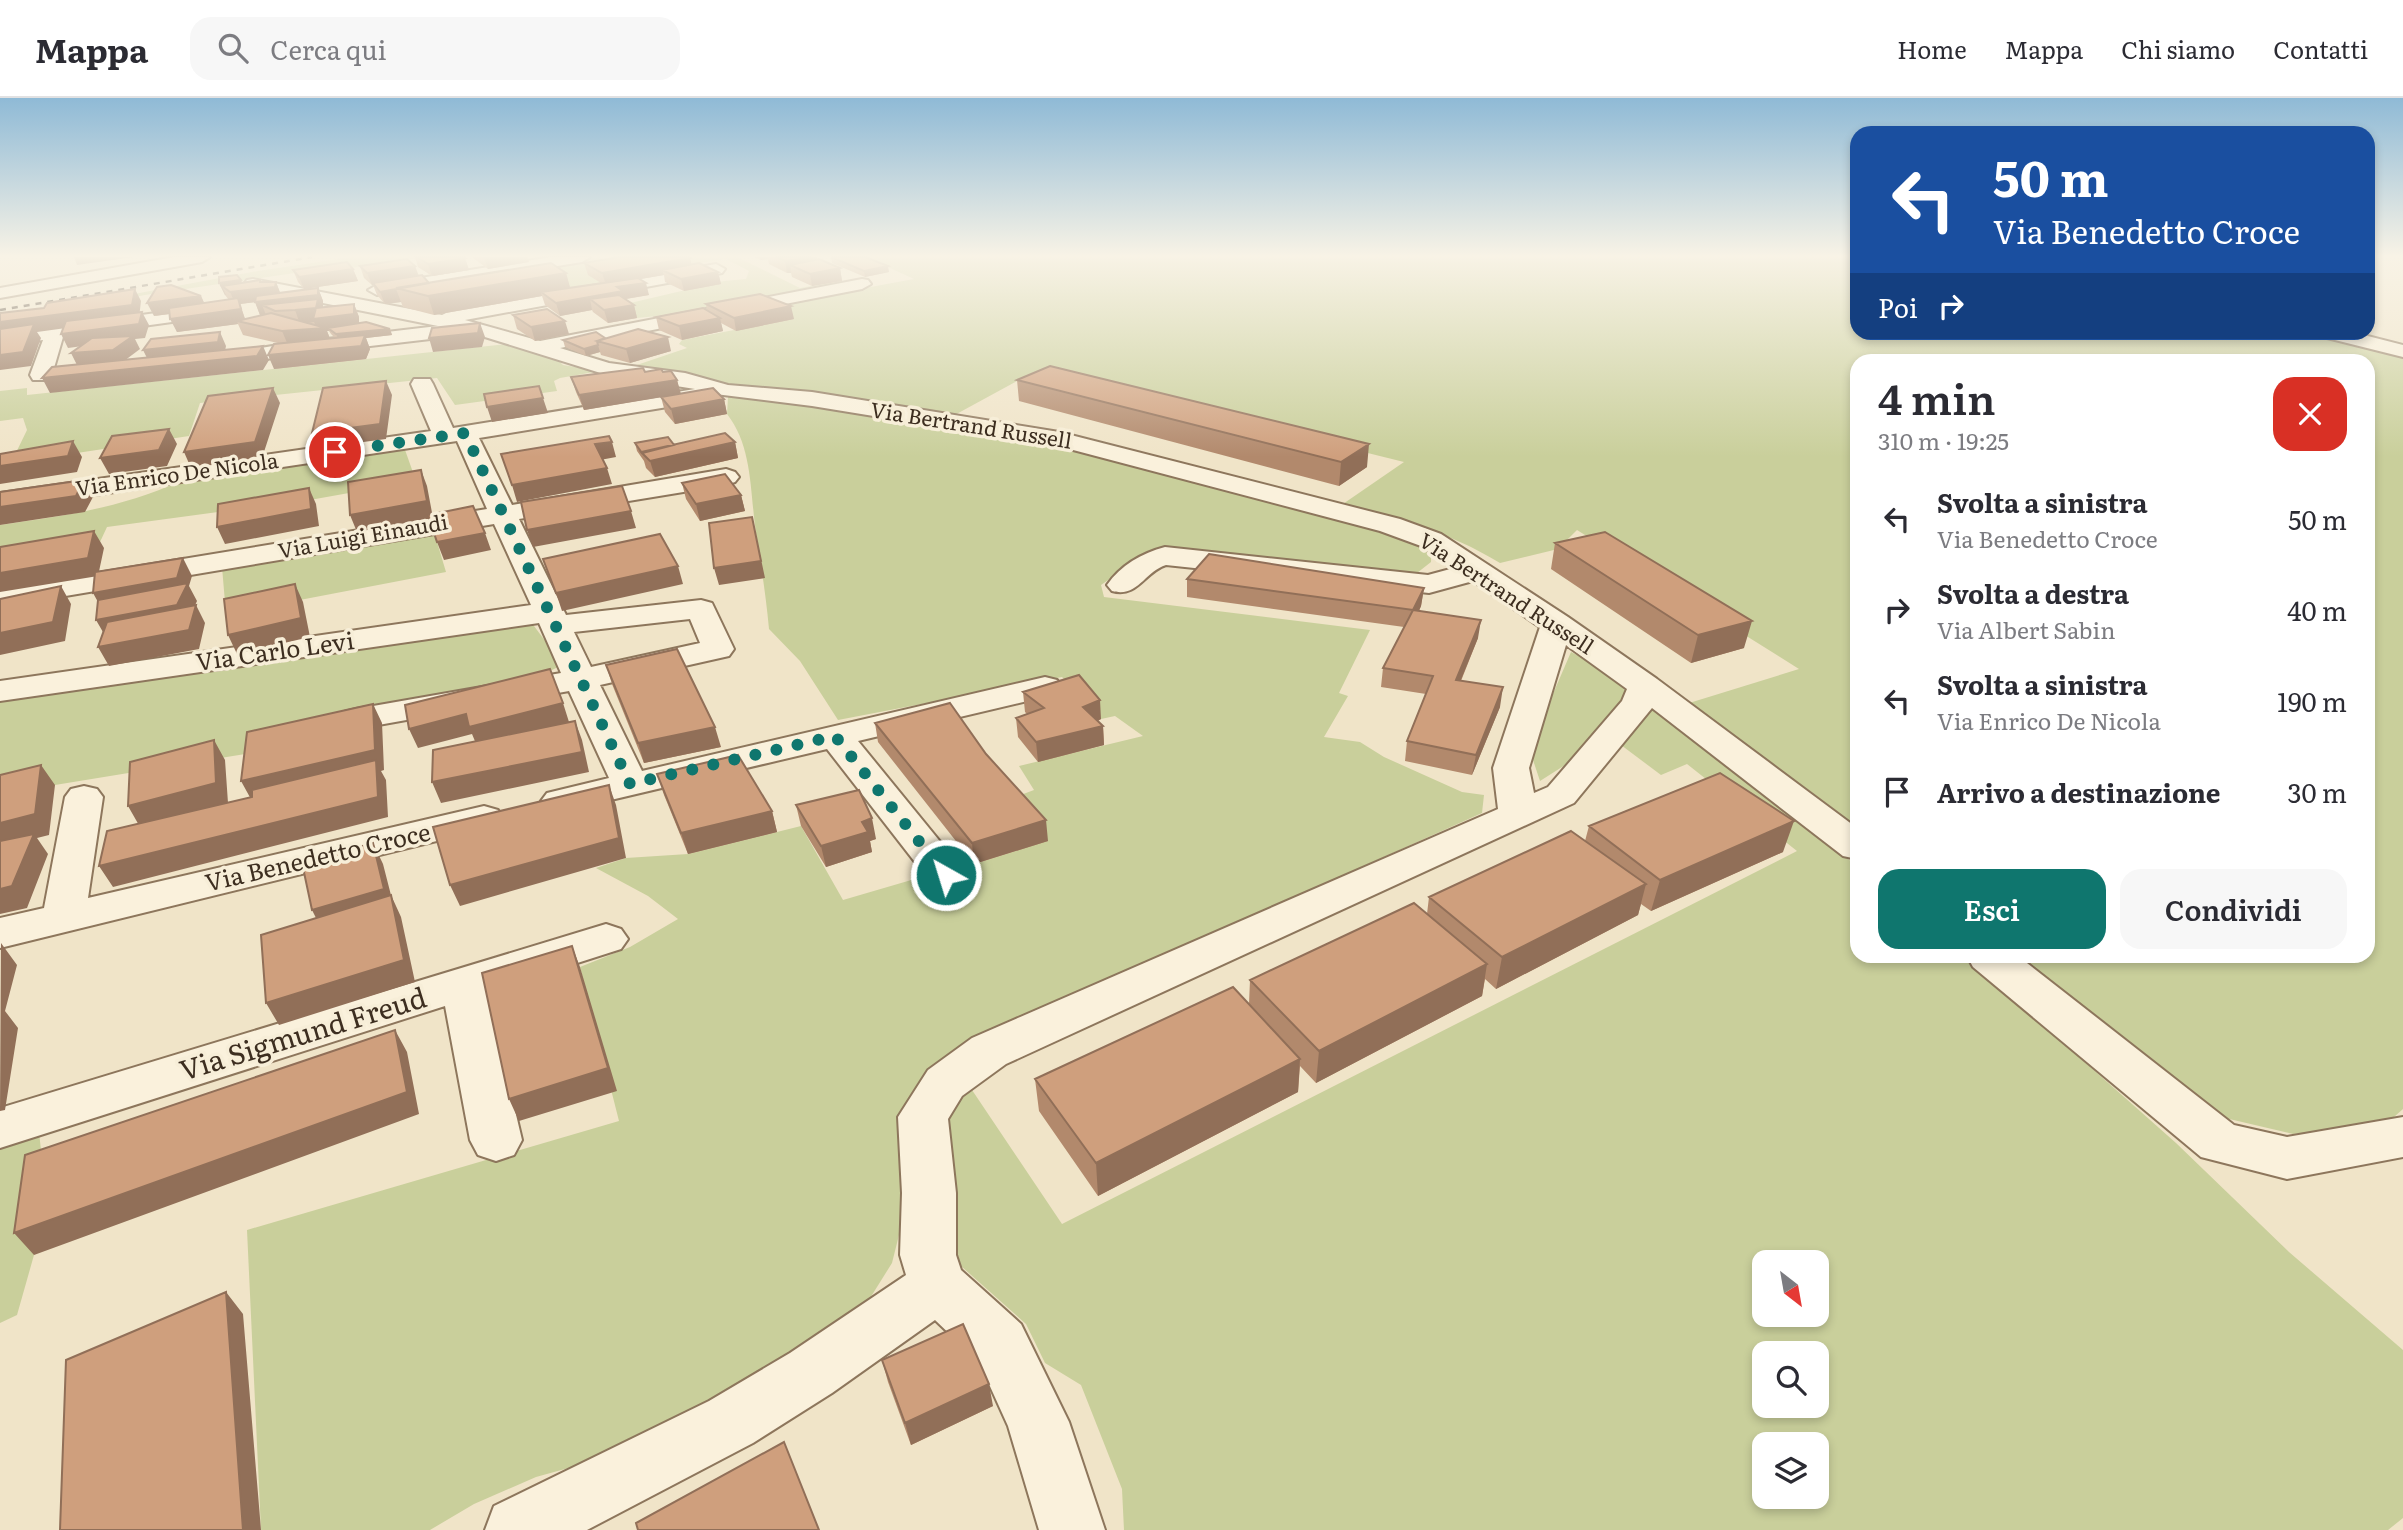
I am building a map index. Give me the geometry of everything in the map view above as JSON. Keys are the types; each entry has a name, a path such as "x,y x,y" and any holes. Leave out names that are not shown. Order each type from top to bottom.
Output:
{"street":[{"path":"0,340 124,324"},
{"name":"Via Bertrand Russell","path":"453,324 476,328 607,369 685,379 727,391 812,400 1059,439 1390,525 1431,540 1645,686 1850,842"},
{"path":"532,347 653,324"},
{"path":"193,365 284,350 476,328"},
{"path":"55,333 41,375 116,373"},
{"path":"2358,340 2403,351"},
{"path":"422,384 503,514 630,784"},
{"name":"Via Enrico De Nicola","path":"0,501 455,435 727,391"},
{"name":"Via Luigi Einaudi","path":"0,598 726,477"},
{"path":"1122,585 1151,560 1165,556 1429,584 1475,571"},
{"name":"Via Carlo Levi","path":"0,691 552,618 701,609 718,649 581,679"},
{"path":"1518,815 1511,768 1556,624"},
{"path":"356,719 581,679"},
{"path":"1072,1530 1038,1423 1000,1343 938,1285 928,1255 929,1193 923,1117 945,1083 989,1051 1561,795 1638,704 1645,686"},
{"name":"Via Benedetto Croce","path":"0,933 1045,687"},
{"path":"835,736 946,875"},
{"path":"64,918 84,797"},
{"name":"Via Sigmund Freud","path":"0,1128 606,939"},
{"path":"1998,963 2219,1142 2287,1157 2403,1137"},
{"path":"463,984 496,1140"},
{"path":"518,1530 731,1422 821,1367 938,1285"}],"green space":[{"path":"767,324 1850,324 1850,340 2346,340 2403,354 2403,1109 2386,1124 2293,1134 2225,1118 2095,1025 2020,963 2375,963 2375,354 1850,354 1850,822 1686,704 1799,669 1577,530 1558,549 1500,563 1441,534 1340,506 1404,462 1130,394 1030,374 951,417 625,369 687,348 679,344 682,340"},
{"path":"507,344 558,360 563,365 600,371 560,378 554,381 557,391 455,405 437,378 200,403 189,436 11,463 27,430 23,418 0,421 0,391 27,388 27,395"},
{"path":"750,395 1056,445 1324,514 1415,542 1429,552 1431,562 1417,573 1401,576 1258,556 1144,555 1101,585 1104,597 1370,630 1339,693 1348,696 1324,737 1360,742 1384,757 1462,792 1484,795 1482,813 985,1036 947,1059 920,1082 905,1107 898,1132 906,1170 904,1215 892,1263 867,1303 833,1334 612,1456 536,1477 474,1504 430,1530 261,1530 247,1230 619,1121 580,967 630,947 678,919 648,896 596,868 626,858 688,854 801,826 843,900 925,876 943,902 965,896 974,864 1047,841 1018,796 1034,790 1019,766 1143,736 1115,716 1101,719 1062,677 838,720 800,661 769,629 749,471 742,441 727,414 728,397"},
{"path":"404,447 416,481 220,516 218,512 107,527 100,542 0,558 0,525 114,504 180,481"},
{"path":"434,532 446,572 226,614 222,567"},
{"path":"531,622 546,642 558,667 536,678 360,708 257,752 55,785 0,799 0,699"},
{"path":"1571,652 1613,675 1628,698 1573,760 1540,781 1533,760 1537,731"},
{"path":"1650,705 1850,861 1850,963 1973,963 2176,1143 2289,1252 2403,1350 2403,1518 2388,1530 1124,1530 1122,1489 1081,1385 1045,1363 1026,1324 961,1266 950,1228 942,1119 952,1099 972,1090 1062,1224 1797,851 1687,764 1661,775 1621,745 1645,717"},
{"path":"39,1132 44,1178 34,1255 17,1315 0,1323 0,1145"}],"building":[{"path":"34,324 23,352 0,355 0,329"},
{"path":"65,324 139,324 139,324 61,334"},
{"path":"250,324 311,324 326,328 282,331"},
{"path":"372,324 390,329 336,334 328,328"},
{"path":"480,324 478,333 429,338 432,328"},
{"path":"526,324 549,324 531,327"},
{"path":"638,329 668,337 626,349 597,341"},
{"path":"220,332 218,342 143,350 151,339"},
{"path":"596,332 605,338 597,341 598,345 584,349 563,340"},
{"path":"365,335 361,346 268,355 274,344"},
{"path":"133,336 113,350 71,353 92,338"},
{"path":"263,346 257,356 42,378 52,367"},
{"path":"1050,366 1369,444 1341,462 1017,380"},
{"path":"643,368 645,372 661,369 663,372 671,371 677,380 579,395 571,377"},
{"path":"386,381 380,424 312,433 323,388"},
{"path":"539,386 543,398 487,407 484,394"},
{"path":"273,388 255,442 184,452 208,396"},
{"path":"713,388 724,399 671,409 661,397"},
{"path":"169,429 159,450 100,458 112,436"},
{"path":"725,433 735,442 650,461 641,452"},
{"path":"609,436 612,442 595,444 607,468 512,485 501,454"},
{"path":"668,437 674,445 642,453 635,443"},
{"path":"73,441 68,456 0,466 0,454"},
{"path":"421,470 427,501 350,515 348,482"},
{"path":"725,474 741,495 696,504 682,483"},
{"path":"84,480 76,496 0,507 0,492"},
{"path":"622,486 631,511 527,530 521,502"},
{"path":"309,488 311,509 217,527 218,504"},
{"path":"473,506 485,533 437,542 428,515"},
{"path":"752,517 761,561 714,568 709,523"},
{"path":"94,531 88,558 0,573 0,547"},
{"path":"1605,532 1752,621 1698,635 1555,543"},
{"path":"660,534 678,566 556,593 543,559"},
{"path":"1209,554 1424,588 1413,610 1187,579"},
{"path":"183,558 177,578 93,593 95,572"},
{"path":"188,583 177,605 96,620 98,600"},
{"path":"295,584 301,618 228,635 224,599"},
{"path":"61,586 53,622 0,633 0,599"},
{"path":"196,605 189,630 98,647 107,622"},
{"path":"1413,610 1481,620 1456,680 1503,687 1476,755 1407,741 1433,676 1383,668"},
{"path":"677,649 715,727 638,743 606,665"},
{"path":"550,669 563,703 469,727 466,714 409,729 405,705"},
{"path":"1079,675 1100,700 1083,707 1103,726 1036,742 1016,718 1044,708 1023,692"},
{"path":"950,703 986,754 1046,820 972,843 875,723"},
{"path":"373,704 375,750 241,781 247,732"},
{"path":"575,721 582,752 432,782 433,750"},
{"path":"214,740 216,783 128,806 130,762"},
{"path":"738,755 772,811 681,833 657,774"},
{"path":"376,760 378,797 99,866 107,831 252,797 252,790"},
{"path":"41,765 35,814 0,823 0,775"},
{"path":"1720,773 1794,821 1660,880 1589,826"},
{"path":"609,785 619,838 450,885 433,827"},
{"path":"859,790 872,818 862,822 868,832 821,846 796,805"},
{"path":"1571,831 1646,884 1502,957 1429,897"},
{"path":"34,834 12,886 0,889 0,841"},
{"path":"373,843 384,889 312,910 302,863"},
{"path":"391,895 404,960 266,1003 261,935"},
{"path":"1414,903 1487,964 1319,1051 1250,980"},
{"path":"572,946 608,1068 509,1099 482,973"},
{"path":"1233,987 1300,1059 1096,1163 1035,1079"},
{"path":"395,1030 407,1092 14,1233 25,1155"},
{"path":"226,1292 243,1530 60,1530 66,1360"},
{"path":"963,1324 989,1384 905,1423 882,1360"},
{"path":"784,1442 819,1530 638,1530 636,1523"}],"route":[{"path":"335,452 465,433 630,784 835,736 946,875"}]}
